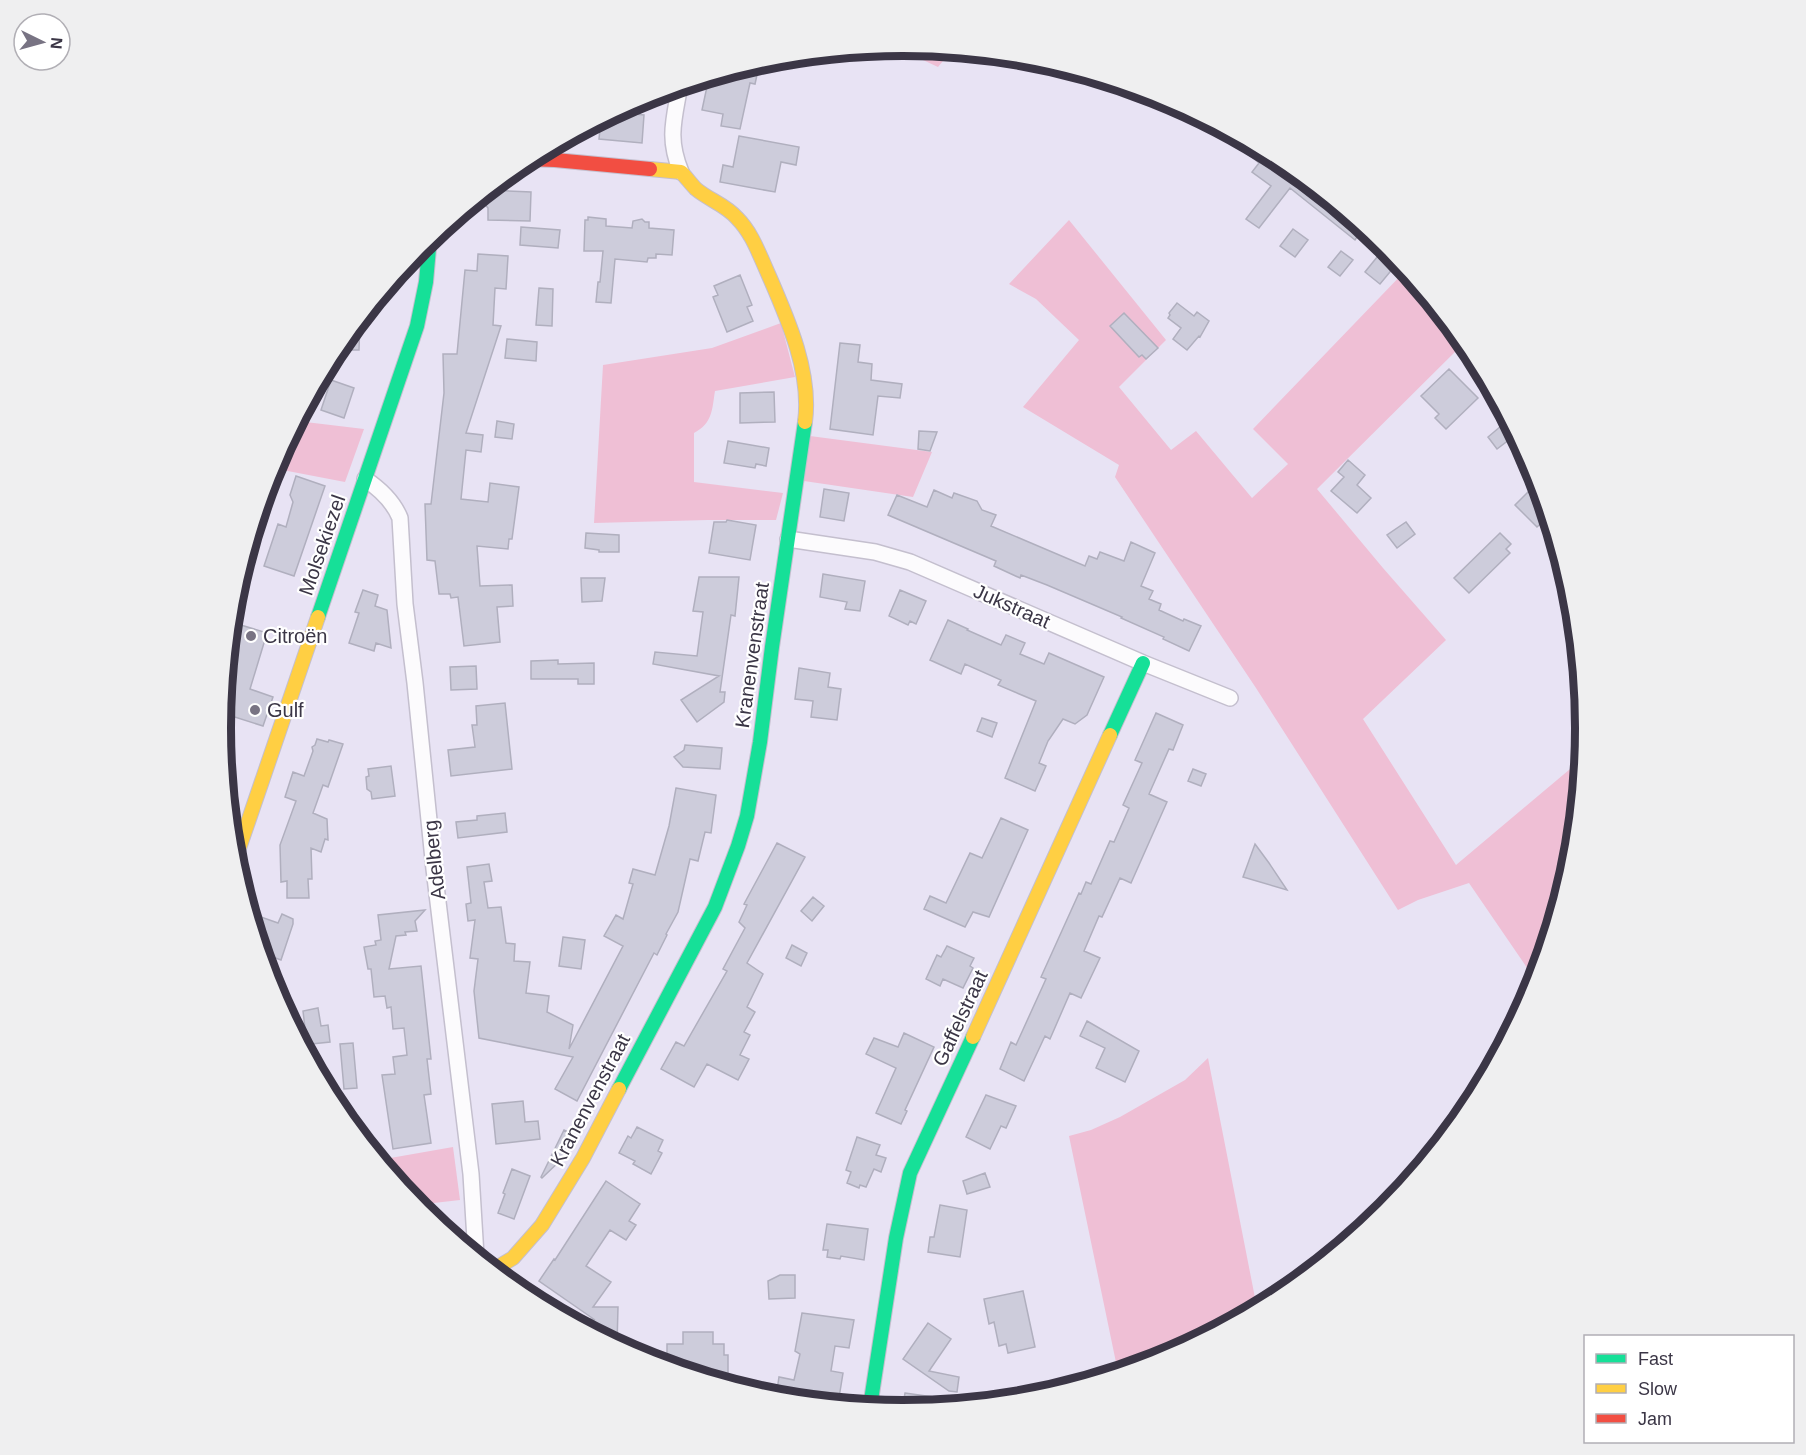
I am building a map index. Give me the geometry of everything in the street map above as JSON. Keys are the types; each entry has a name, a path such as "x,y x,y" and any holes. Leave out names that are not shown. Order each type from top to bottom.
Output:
{"street":[{"path":"545,160 681,172 674,155 672,134 679,94"},
{"name":"Kranenvenstraat","path":"500,1266 513,1258 542,1225 583,1158 715,907 747,816 760,742 806,414 806,391 802,367 783,307 749,232 737,217 696,189 681,172"},
{"name":"Molsekiezel","path":"241,842 425,298 430,251"},
{"name":"Adelberg","path":"365,478 379,489 395,507 400,518 405,604 471,1174 475,1246"},
{"name":"Jukstraat","path":"788,539 875,552 910,562 1143,663 1230,698"},
{"name":"Gaffelstraat","path":"871,1399 896,1238 910,1173 1143,663"}],"shaded area":[{"path":"915,56 946,57 938,67"},
{"path":"1069,220 1166,340 1119,387 1171,450 1196,431 1252,498 1288,464 1253,429 1400,276 1436,318 1458,349 1317,489 1446,640 1363,719 1456,865 1574,766 1562,859 1552,901 1529,971 1469,883 1418,900 1398,910 1256,688 1115,477 1119,465 1023,407 1079,340 1036,299 1009,284"},
{"path":"781,323 795,377 715,391 708,420 694,433 694,482 783,493 776,520 594,523 603,365 712,348"},
{"path":"304,422 364,429 345,482 282,470"},
{"path":"810,436 932,452 913,497 804,481"},
{"path":"1208,1058 1255,1299 1200,1330 1116,1365 1069,1136 1091,1130 1120,1117 1185,1080"},
{"path":"453,1147 460,1200 429,1204 388,1158"}],"building":[{"path":"758,71 755,84 750,83 740,129 721,126 723,114 702,110 707,85"},
{"path":"637,111 636,114 644,115 642,143 599,139 600,128 606,125"},
{"path":"739,136 799,147 796,165 781,162 775,192 720,182 723,165 733,167"},
{"path":"1238,146 1312,194 1359,234 1355,240 1290,188 1259,228 1246,219 1271,186 1252,172 1259,163"},
{"path":"499,190 531,192 530,221 488,220 488,208 483,203"},
{"path":"588,217 606,219 606,226 632,228 633,221 642,219 649,222 649,228 674,230 672,255 656,254 656,258 648,258 647,262 615,259 611,303 596,302 603,251 584,251 585,220 588,220"},
{"path":"521,227 560,230 558,248 520,245"},
{"path":"1293,229 1308,240 1295,257 1280,246"},
{"path":"1341,251 1353,260 1340,276 1328,267"},
{"path":"478,254 508,256 506,289 495,288 493,325 501,326 466,433 483,435 481,452 466,450 461,499 488,502 490,483 519,487 512,539 509,539 508,549 477,546 480,586 512,585 513,606 497,607 500,642 464,646 458,597 451,598 450,594 439,594 435,561 427,560 425,504 431,504 444,393 443,354 457,354 465,270 477,271"},
{"path":"1380,254 1393,268 1380,284 1365,272"},
{"path":"740,275 752,305 747,307 753,321 727,332 713,297 718,295 714,286"},
{"path":"539,288 553,289 552,326 536,325"},
{"path":"1177,303 1194,316 1197,312 1209,321 1200,337 1187,350 1173,339 1181,328 1168,318"},
{"path":"1124,313 1158,348 1146,359 1142,355 1139,357 1110,326"},
{"path":"360,332 359,350 347,350"},
{"path":"507,339 537,342 536,361 505,358"},
{"path":"840,343 860,345 858,362 872,364 871,380 902,384 900,398 878,396 873,435 830,429"},
{"path":"1449,369 1478,398 1446,429 1435,418 1439,414 1421,396"},
{"path":"331,380 354,388 344,418 321,410"},
{"path":"774,392 775,422 740,423 740,393"},
{"path":"497,421 514,424 512,439 495,437"},
{"path":"1501,426 1510,439 1497,449 1488,437"},
{"path":"919,431 937,432 930,451 918,449"},
{"path":"728,441 769,448 766,466 756,464 755,468 724,463"},
{"path":"1348,460 1365,475 1357,485 1371,498 1357,513 1331,491 1344,477 1338,472"},
{"path":"296,476 325,486 294,576 264,566 278,524 286,527 293,502 290,495"},
{"path":"824,489 849,493 844,521 820,517"},
{"path":"1531,489 1542,522 1537,527 1515,505"},
{"path":"934,490 952,498 954,493 977,501 982,510 996,515 991,526 1085,566 1089,556 1097,559 1100,552 1124,561 1131,542 1155,553 1141,586 1153,591 1149,599 1161,604 1159,610 1201,626 1189,651 1122,617 1021,575 1020,578 994,566 996,561 888,515 897,495 927,507"},
{"path":"727,520 756,525 750,560 709,553 714,522 726,522"},
{"path":"1406,522 1415,534 1397,548 1387,535"},
{"path":"586,533 619,535 619,552 599,552 599,550 585,548"},
{"path":"1500,533 1511,544 1506,549 1510,553 1469,593 1454,578"},
{"path":"823,574 865,581 860,611 845,609 847,602 820,597"},
{"path":"699,577 739,577 735,616 731,615 720,692 725,692 724,702 697,722 681,700 719,676 653,664 655,652 697,656 703,612 693,611"},
{"path":"581,578 605,578 602,601 582,602"},
{"path":"363,590 378,595 375,606 387,610 391,648 376,643 374,651 349,643 359,613 355,612"},
{"path":"900,590 926,601 916,624 910,621 908,625 889,616"},
{"path":"948,620 1001,645 1006,635 1025,643 1020,654 1044,664 1049,653 1104,677 1087,715 1075,724 1063,719 1048,741 1039,763 1046,766 1035,791 1005,778 1036,701 998,685 1001,680 965,664 961,674 930,660"},
{"path":"239,625 267,633 250,689 273,697 263,726 231,716 232,684"},
{"path":"558,660 558,664 594,663 594,684 578,684 578,679 531,679 531,661"},
{"path":"476,666 477,689 451,690 450,667"},
{"path":"799,668 830,673 828,687 841,689 837,720 811,717 813,701 795,699"},
{"path":"505,703 512,769 451,776 448,750 475,747 472,725 477,725 476,706"},
{"path":"1156,713 1183,725 1173,750 1169,749 1149,794 1167,802 1131,883 1120,878 1102,917 1099,916 1084,951 1100,958 1081,998 1070,993 1050,1039 1045,1036 1024,1081 1000,1069 1011,1042 1016,1045 1046,979 1041,977 1079,893 1081,894 1086,882 1091,884 1110,841 1114,842 1129,808 1123,805 1142,763 1135,760"},
{"path":"982,718 997,723 992,737 977,731"},
{"path":"317,739 343,744 328,787 323,785 313,813 327,819 328,840 325,839 321,852 311,848 312,879 308,879 309,898 287,898 287,881 281,882 280,845 296,801 285,797 293,772 304,776 313,751 312,747"},
{"path":"685,745 722,748 720,769 683,767 674,757 684,750"},
{"path":"391,766 395,796 372,799 371,792 367,789 368,769"},
{"path":"1193,769 1206,774 1201,786 1188,781"},
{"path":"676,788 716,795 711,833 705,832 698,861 690,859 678,912 657,955 654,953 577,1101 555,1089 573,1057 479,1038 474,991 478,959 470,958 475,920 468,921 466,904 471,903 467,867 489,864 492,881 484,882 488,908 501,907 506,943 515,944 514,961 530,962 526,993 549,996 547,1012 573,1025 569,1049 623,946 604,936 616,915 623,919 633,884 629,883 633,869 655,875 669,826"},
{"path":"505,813 507,832 458,838 456,822 477,820 477,816"},
{"path":"1001,818 1028,830 989,917 973,912 965,927 924,909 930,896 946,903 970,853 982,858"},
{"path":"777,843 805,857 747,963 763,974 747,1007 755,1012 744,1032 750,1035 740,1055 749,1059 738,1080 707,1064 694,1087 661,1069 676,1042 684,1046 727,971 723,969 745,928 739,922 747,905 744,904"},
{"path":"1255,844 1269,863 1287,890 1243,877"},
{"path":"813,897 824,906 812,921 801,911"},
{"path":"425,910 415,921 417,931 405,932 406,935 396,936 389,969 421,966 431,1059 427,1059 431,1094 424,1095 431,1143 393,1149 382,1075 395,1074 393,1057 407,1055 404,1028 393,1029 391,1007 387,1008 385,996 374,997 371,969 368,969 364,947 376,945 375,941 381,940 378,915"},
{"path":"282,914 293,919 281,960 272,957 259,916 278,923"},
{"path":"563,937 585,940 581,969 559,966"},
{"path":"792,945 807,953 801,966 786,958"},
{"path":"947,946 974,958 970,966 973,968 963,988 943,979 940,986 926,979 937,955 941,957"},
{"path":"318,1008 321,1026 328,1025 330,1042 311,1044 302,1028 305,1028 303,1011"},
{"path":"1087,1021 1139,1051 1125,1082 1096,1068 1105,1048 1080,1036"},
{"path":"904,1033 934,1047 905,1110 907,1111 901,1124 876,1113 896,1068 866,1054 874,1038 898,1047"},
{"path":"353,1043 357,1088 344,1089 340,1044"},
{"path":"986,1095 1016,1106 1006,1128 1001,1126 990,1149 966,1137"},
{"path":"523,1101 525,1122 538,1121 540,1139 496,1144 492,1104"},
{"path":"637,1127 663,1140 658,1151 662,1153 651,1174 633,1164 635,1161 619,1153 628,1136 631,1138"},
{"path":"564,1130 576,1136 566,1155 542,1178 541,1177"},
{"path":"857,1137 880,1145 876,1155 886,1158 881,1172 874,1169 866,1187 860,1185 859,1188 847,1183 851,1172 846,1170"},
{"path":"512,1169 530,1176 514,1219 498,1213"},
{"path":"985,1173 990,1187 967,1194 963,1181"},
{"path":"606,1181 640,1204 629,1221 636,1225 626,1240 610,1230 586,1266 611,1282 593,1307 618,1307 617,1335 584,1318 595,1320 539,1281"},
{"path":"940,1205 967,1210 960,1257 928,1252 930,1237 934,1237"},
{"path":"827,1224 868,1229 864,1260 841,1256 840,1259 827,1257 828,1250 823,1250"},
{"path":"780,1275 795,1275 795,1298 769,1299 768,1281"},
{"path":"1023,1291 1035,1347 1008,1353 1006,1344 999,1346 994,1322 989,1324 984,1299"},
{"path":"802,1313 854,1320 849,1348 835,1346 831,1371 843,1373 839,1396 777,1388 779,1377 794,1380 800,1354 795,1351"},
{"path":"928,1323 951,1339 929,1371 959,1377 957,1392 949,1391 903,1359"},
{"path":"683,1332 713,1332 713,1344 724,1344 724,1355 728,1355 728,1377 667,1356 667,1344 683,1344"},
{"path":"905,1393 942,1398 904,1400"}],"traffic: fast":[{"path":"318,617 417,326 426,282 429,251"},
{"path":"619,1089 715,907 747,816 760,742 805,422"},
{"path":"1110,735 1143,663"},
{"path":"871,1399 896,1238 910,1173 973,1037"}],"traffic: slow":[{"path":"650,169 681,172 696,189 733,213 750,236 782,305 796,344 805,383 805,422"},
{"path":"241,842 318,617"},
{"path":"973,1037 1110,735"},
{"path":"500,1266 513,1258 542,1225 583,1158 619,1089"}],"traffic: jam":[{"path":"545,160 650,169"}],"place":[{"name":"Citroën","path":"251,636"},
{"name":"Gulf","path":"255,710"}]}
